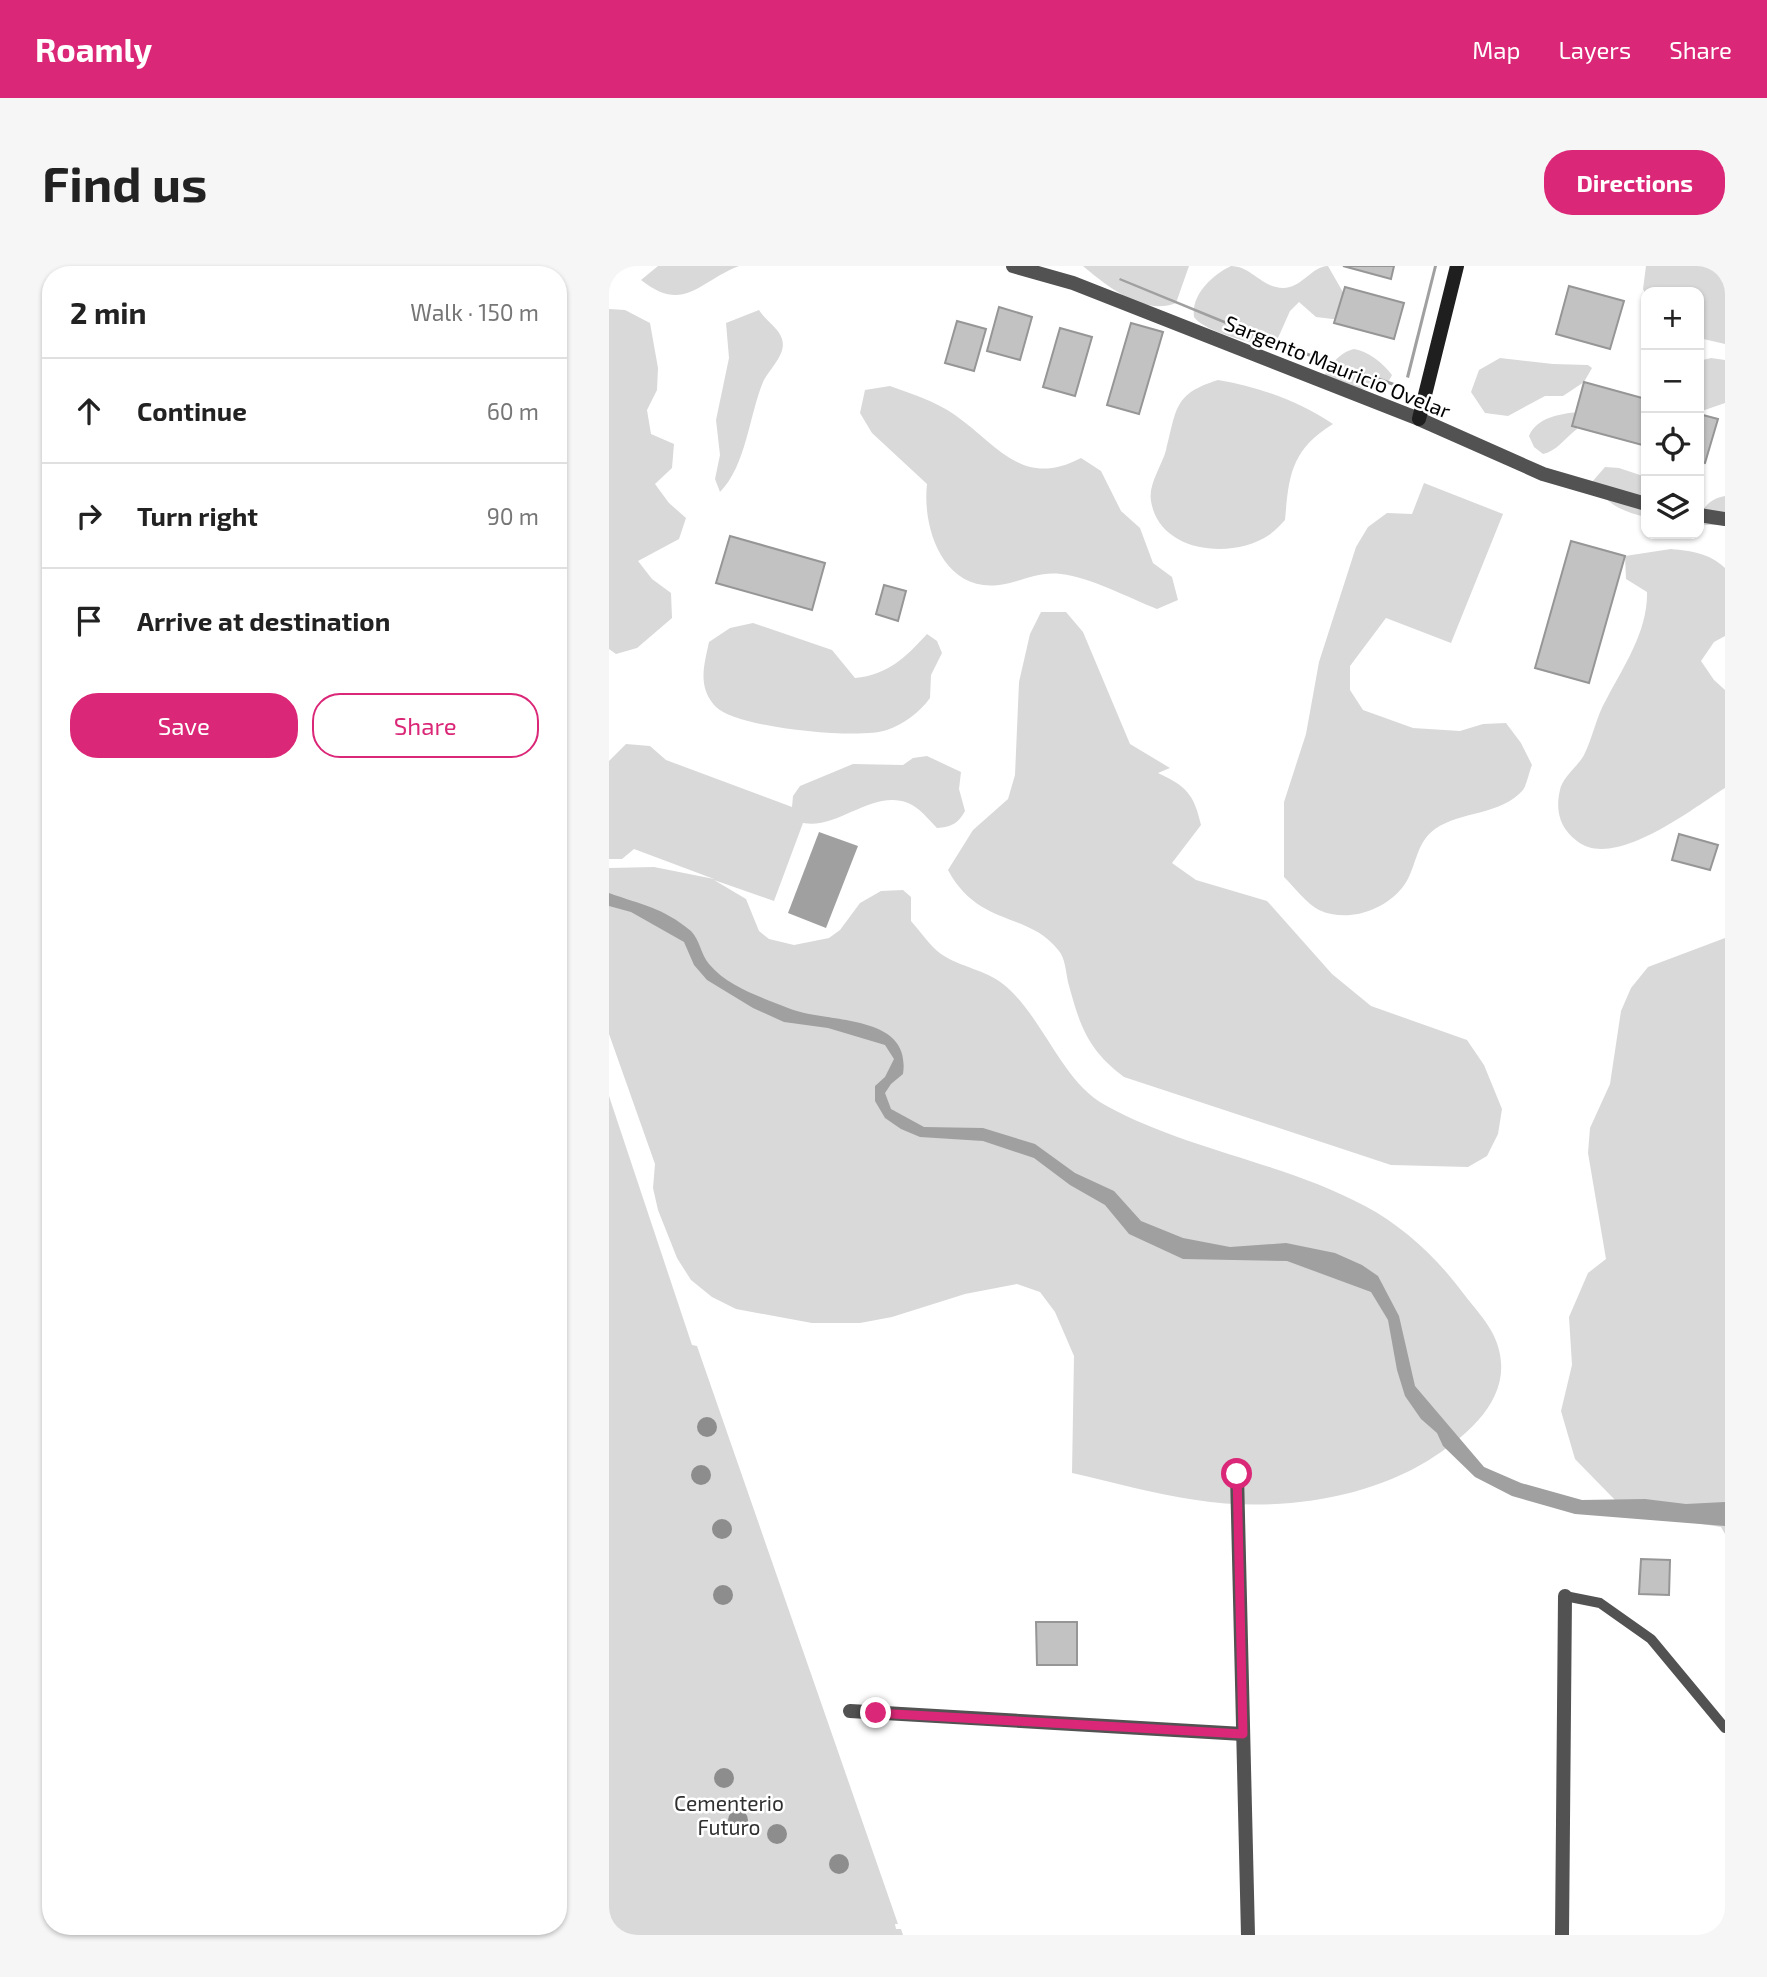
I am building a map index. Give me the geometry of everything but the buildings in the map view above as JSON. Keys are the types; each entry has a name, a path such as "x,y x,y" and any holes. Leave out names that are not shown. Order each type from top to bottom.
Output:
{"street":[{"name":"Sargento Mauricio Ovelar","path":"1013,266 1073,283 1419,419 1543,474 1641,503"},
{"path":"1419,419 1457,266"},
{"path":"1704,516 1725,519"},
{"path":"1237,1474 1248,1935"},
{"path":"1562,1935 1565,1596"},
{"path":"850,1711 1243,1734"}],"lane":[{"path":"1565,1596 1600,1603 1651,1639 1725,1728"}],"green space":[{"path":"658,266 739,266 691,292 680,295 656,290 641,280"},
{"path":"1083,266 1189,266 1176,303 1151,306 1114,290"},
{"path":"1231,266 1245,269 1269,285 1283,288 1296,285 1317,269 1328,266 1344,294 1341,320 1316,317 1299,302 1290,311 1278,338 1270,341 1249,342 1213,330 1194,317 1196,301 1210,280"},
{"path":"1646,266 1725,266 1725,344 1704,339 1704,287 1643,287"},
{"path":"609,309 625,310 650,323 658,368 657,390 647,410 651,434 674,444 672,468 655,484 669,503 686,518 679,539 638,561 652,579 671,593 672,618 637,648 616,654 609,649"},
{"path":"759,310 780,335 782,350 763,382 736,469 720,492 715,479 720,455 716,420 729,358 726,323"},
{"path":"1354,349 1370,355 1384,366 1392,375 1387,383 1371,389 1361,389 1323,380 1335,361"},
{"path":"1500,358 1588,365 1592,368 1584,382 1563,396 1545,396 1508,416 1485,413 1471,392 1479,370"},
{"path":"1704,360 1725,360 1725,403 1704,410"},
{"path":"1218,380 1278,396 1333,424 1300,454 1288,490 1285,520 1254,543 1218,549 1199,547 1168,532 1157,518 1151,495 1179,405 1192,391"},
{"path":"890,386 947,410 998,450 1027,466 1042,469 1081,458 1101,471 1121,511 1140,528 1153,563 1172,577 1178,600 1157,609 1097,583 1053,573 999,585 980,584 963,578 950,568 933,537 928,519 927,484 872,433 860,413 865,390"},
{"path":"1578,412 1577,429 1557,447 1543,454 1534,447 1529,436 1537,425 1557,415"},
{"path":"1605,467 1619,468 1641,475 1641,516 1615,506 1592,482"},
{"path":"1424,483 1503,514 1451,643 1386,618 1350,666 1350,690 1363,710 1413,728 1460,731 1483,724 1506,723 1521,743 1532,765 1523,790 1514,798 1493,809 1445,823 1428,835 1407,881 1385,903 1353,915 1330,914 1310,904 1284,877 1284,802 1306,734 1319,662 1356,547 1368,527 1387,513 1412,514"},
{"path":"1725,496 1725,525 1704,525 1704,509 1715,499"},
{"path":"1671,549 1706,556 1725,568 1725,636 1714,642 1701,661 1725,690 1725,788 1674,821 1632,843 1611,848 1593,848 1577,841 1563,825 1558,805 1560,790 1584,755 1603,707 1634,648 1644,621 1647,592 1626,579 1625,556"},
{"path":"1041,612 1066,612 1083,632 1130,744 1170,768 1158,773 1176,782 1192,798 1201,825 1172,863 1196,880 1267,901 1332,974 1371,1006 1467,1040 1484,1065 1502,1109 1498,1134 1487,1156 1468,1167 1391,1165 1124,1077 1101,1057 1087,1036 1059,951 1047,938 989,911 974,902 960,888 948,870 973,830 1008,799 1015,775 1019,682 1030,634"},
{"path":"753,623 832,650 855,678 887,669 912,650 927,634 937,641 942,653 931,675 930,698 905,721 887,730 873,733 799,730 747,721 728,714 716,707 706,692 704,668 709,642 730,628"},
{"path":"626,744 650,746 666,760 792,807 793,796 800,786 853,764 903,765 913,758 927,756 961,772 959,789 965,811 957,822 950,826 937,828 908,803 881,801 829,821 803,823 774,901 714,880 746,899 759,931 769,939 794,945 829,938 840,930 860,903 881,891 903,890 911,897 911,921 933,947 948,958 989,975 1003,984 1030,1013 1076,1080 1105,1105 1168,1134 1334,1191 1393,1223 1419,1244 1442,1268 1493,1334 1500,1355 1501,1374 1488,1408 1461,1437 1429,1460 1375,1485 1316,1500 1285,1503 1255,1505 1196,1500 1072,1473 1074,1356 1055,1312 1040,1292 1017,1284 965,1294 892,1317 860,1323 812,1323 736,1309 712,1297 691,1280 677,1258 658,1210 653,1188 655,1164 609,1034 609,868 654,867 714,879 634,849 622,859 609,859 609,761"},
{"path":"1725,938 1725,1534 1721,1527 1637,1514 1616,1501 1575,1459 1561,1411 1572,1365 1569,1317 1588,1273 1606,1259 1588,1153 1590,1128 1610,1084 1621,1011 1631,988 1648,967"},
{"name":"Cementerio Futuro","path":"609,1096 692,1345 697,1346 898,1924 895,1924 896,1929 901,1929 903,1935 609,1935"}],"shaded area":[{"path":"1434,266 1437,266 1409,378 1406,377"},
{"path":"1120,278 1277,342 1403,386 1402,389 1276,345 1119,280"},
{"path":"819,832 858,846 826,928 788,913"},
{"path":"609,893 652,908 681,923 694,935 709,964 726,979 746,990 804,1013 881,1030 894,1040 902,1054 903,1074 885,1093 891,1109 924,1127 983,1128 1035,1144 1075,1173 1114,1191 1141,1221 1183,1238 1230,1247 1286,1243 1335,1253 1362,1265 1378,1276 1399,1316 1415,1386 1484,1467 1521,1483 1582,1500 1645,1499 1686,1504 1725,1502 1725,1526 1575,1514 1512,1496 1475,1477 1443,1446 1437,1433 1421,1419 1405,1396 1397,1370 1388,1320 1371,1292 1287,1261 1183,1259 1129,1234 1105,1205 1070,1185 1034,1158 983,1141 920,1137 901,1129 885,1118 875,1101 875,1086 885,1077 894,1059 885,1045 828,1028 784,1022 753,1008 707,980 694,965 684,942 631,912 609,906"}],"route":[{"path":"876,1713 1243,1734 1237,1474"}]}
